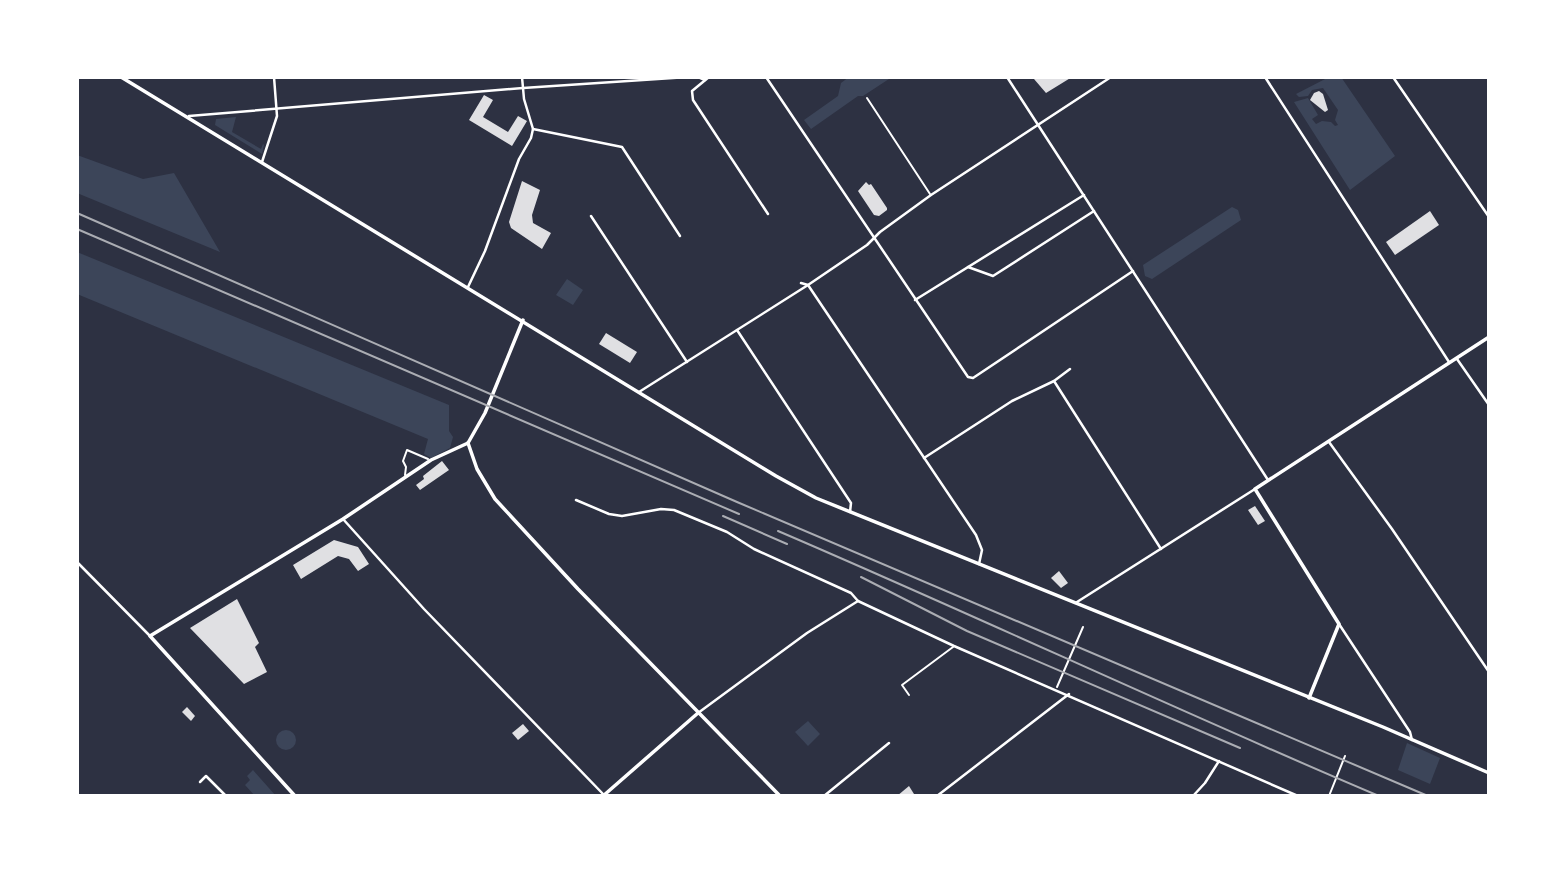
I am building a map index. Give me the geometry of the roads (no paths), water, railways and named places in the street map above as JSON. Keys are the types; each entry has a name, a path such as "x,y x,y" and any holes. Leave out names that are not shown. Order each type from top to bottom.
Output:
{"street":[{"path":"121,77 816,498 1489,773"},
{"path":"262,162 277,116 274,77"},
{"path":"468,287 485,251 519,159 531,138 533,129 523,77"},
{"path":"190,117 523,88 688,77"},
{"path":"698,77 705,80"},
{"path":"709,77 692,91 693,100 768,214"},
{"path":"766,77 968,377 973,378 1133,271"},
{"path":"1007,77 1268,480"},
{"path":"639,392 808,285 867,245 931,195 1111,77"},
{"path":"1265,77 1449,363"},
{"path":"1393,77 1489,218"},
{"path":"533,129 622,147 680,236"},
{"path":"915,300 1084,195"},
{"path":"968,267 993,276 1094,211"},
{"path":"591,216 687,362"},
{"path":"801,283 808,285 976,535 982,550 979,564"},
{"path":"150,636 343,519 432,460 468,443 482,419 523,320"},
{"path":"737,331 851,503 850,512"},
{"path":"1075,603 1489,337"},
{"path":"1457,358 1489,405"},
{"path":"924,458 1012,401 1054,381 1070,369"},
{"path":"1054,381 1161,550"},
{"path":"1329,442 1489,672"},
{"path":"468,443 477,469 495,499 578,589 780,796"},
{"path":"1255,489 1410,732 1412,740"},
{"path":"576,500 609,514 622,516 661,509 674,510 727,532 754,549 851,593 858,601 954,646 1298,796"},
{"path":"343,519 604,796 698,713 807,633 858,601"},
{"path":"77,562 150,636 294,796"},
{"path":"1309,698 1339,624"},
{"path":"937,796 1069,694"},
{"path":"824,796 889,743"},
{"path":"1193,796 1219,761"},
{"path":"200,782 205,776 226,796"}],"lane":[{"path":"867,98 931,195"},
{"path":"403,479 406,467 403,454 407,450 432,460"},
{"path":"909,695 902,685 954,646"}],"railway":[{"path":"77,213 737,502 1428,796"},
{"path":"77,229 739,514"},
{"path":"723,516 787,544"},
{"path":"778,531 1379,796"},
{"path":"861,577 967,631 1240,748"}]}
